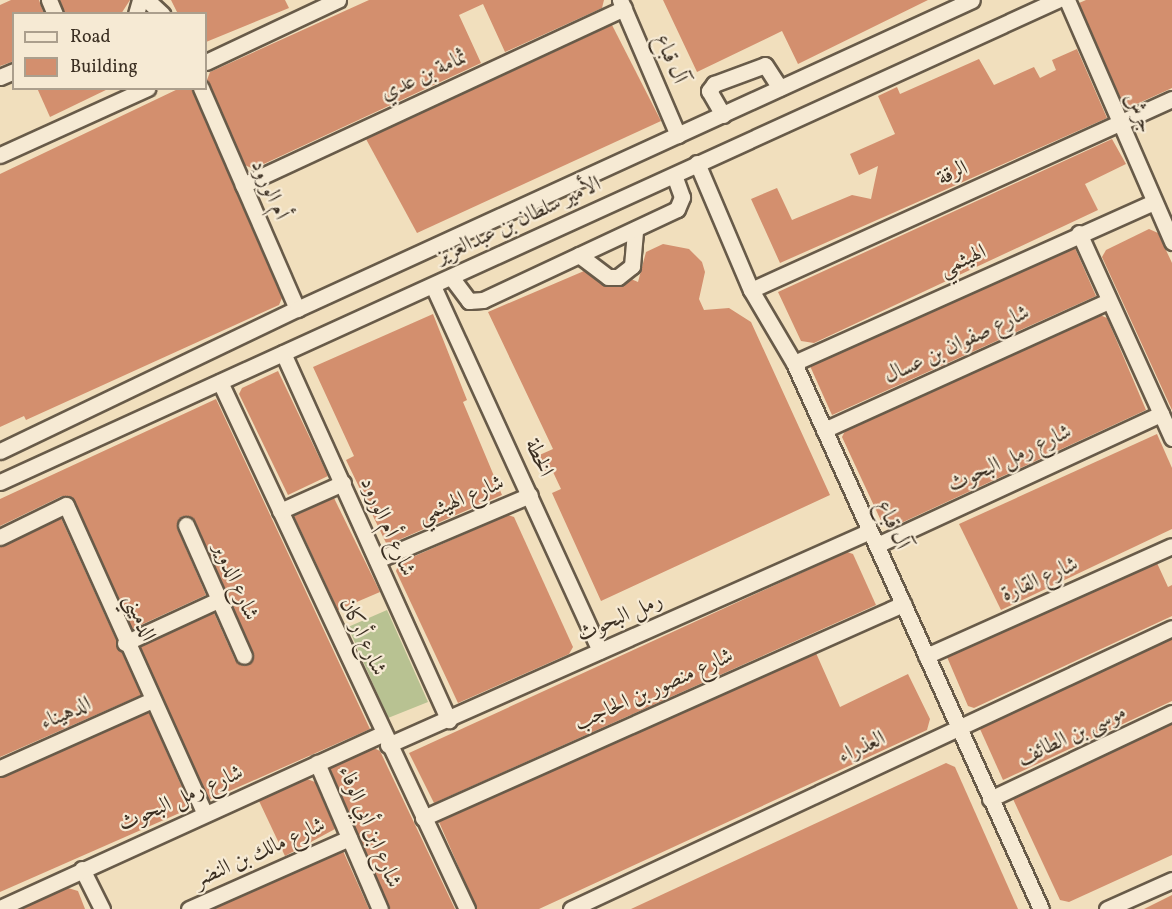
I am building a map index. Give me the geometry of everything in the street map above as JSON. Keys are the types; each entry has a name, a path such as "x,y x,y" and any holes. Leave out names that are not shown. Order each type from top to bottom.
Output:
{"street":[{"path":"147,0 161,12"},
{"path":"207,62 338,0"},
{"name":"الأمير سلطان بن عبدالعزيز","path":"0,451 297,309 972,0"},
{"name":"الأمير سلطان بن عبدالعزيز","path":"0,482 1057,0"},
{"name":"جرش","path":"1067,0 1118,124 1161,208 1172,242"},
{"name":"آل قباع","path":"622,4 678,135"},
{"name":"ثمامة بن عدي","path":"243,185 622,4"},
{"path":"723,115 709,91 714,84 765,65 780,88"},
{"path":"0,155 144,90"},
{"name":"أم الورود","path":"202,90 297,309"},
{"name":"الرقة","path":"752,290 1172,99"},
{"name":"آل قباع","path":"698,163 752,290 794,363 957,729 1041,909"},
{"path":"451,277 469,301 478,302 635,229 681,205 674,175"},
{"name":"الهيثمي","path":"794,363 1079,233 1161,208"},
{"path":"579,255 608,277 618,277 632,266 635,229"},
{"path":"1079,233 1107,301 1172,438"},
{"name":"الخطة","path":"433,286 600,651"},
{"name":"شارع صفوان بن عسال","path":"824,430 1107,301"},
{"name":"شارع أم الورود","path":"283,353 449,720"},
{"name":"شارع أركان","path":"220,382 385,740 467,909"},
{"name":"شارع رمل البحوث","path":"873,538 1161,414"},
{"path":"280,511 343,483"},
{"name":"شارع الهيثمي","path":"377,560 530,495"},
{"name":"الدميني","path":"0,537 66,506 150,701 204,812"},
{"name":"شارع الدوير","path":"186,525 244,656"},
{"name":"رمل البحوث","path":"385,740 449,720 600,651 873,538"},
{"name":"شارع القارة","path":"926,656 1172,546"},
{"path":"125,643 218,600"},
{"name":"شارع منصور بن الحاجب","path":"423,818 903,604"},
{"name":"العذراء","path":"572,909 1172,628"},
{"name":"الدهيناء","path":"0,768 150,701"},
{"name":"موسى بن الطائف","path":"990,799 1172,713"},
{"name":"شارع رمل البحوث","path":"0,908 204,812 317,763 385,740"},
{"name":"شارع ابن أبي الوفاء","path":"317,763 380,909"},
{"name":"شارع مالك بن النضر","path":"189,909 349,838"},
{"path":"82,869 102,909"},
{"path":"1107,909 1135,904 1172,880"}],"green space":[{"path":"387,610 428,702 388,718 348,627"}],"building":[{"path":"11,0 39,0 43,12 12,12 12,62 0,66 0,5"},
{"path":"60,0 130,0 122,12 64,12"},
{"path":"171,0 285,0 289,8 207,42 207,12 177,12"},
{"path":"369,0 604,0 602,8 505,52 483,4 459,15 481,63 253,169 245,165 207,80 210,72"},
{"path":"663,0 928,0 798,64 782,31 697,72"},
{"path":"1086,0 1172,0 1172,88 1130,107 1123,104 1079,3"},
{"path":"612,25 661,121 417,233 366,139"},
{"path":"1077,49 1107,118 780,263 751,199 777,188 792,220 852,195 871,199 878,166 859,175 850,154 895,134 878,96 897,87 900,94 979,59 994,85 1034,67 1040,78 1056,70 1052,60"},
{"path":"38,90 106,90 50,117"},
{"path":"176,90 192,90 282,298 279,305 26,420 24,416 0,427 0,174"},
{"path":"1112,139 1126,164 1085,184 1098,210 814,343 801,341 778,292"},
{"path":"1149,229 1158,233 1172,263 1172,410 1102,257 1106,250"},
{"path":"663,244 689,249 702,262 705,272 699,299 704,310 729,308 751,322 830,495 601,601 552,493 561,489 553,472 544,476 535,457 553,449 488,312 584,271 607,287 631,279 638,282 646,252"},
{"path":"1075,248 1096,296 832,415 810,366"},
{"path":"433,314 467,400 463,402 502,495 387,545 346,460 354,456 313,367"},
{"path":"1100,315 1107,318 1146,410 888,529 883,525 842,437 845,431"},
{"path":"278,371 328,476 288,495 239,394 242,388"},
{"path":"216,399 370,729 209,800 140,647 214,613 235,660 244,666 252,661 253,652 195,521 182,516 177,528 206,595 132,629 72,497 62,496 0,526 0,499"},
{"path":"1157,434 1172,468 1172,529 1001,610 959,524"},
{"path":"334,498 380,592 338,610 294,516"},
{"path":"508,515 514,517 573,647 569,654 458,703 396,571 399,563"},
{"path":"61,518 141,695 0,757 0,547"},
{"path":"847,552 853,554 876,605 434,803 409,753"},
{"path":"1157,563 1168,587 1172,585 1172,616 974,708 968,706 947,657"},
{"path":"1172,639 1172,701 1003,780 980,729"},
{"path":"816,653 840,707 908,674 930,719 927,730 539,909 477,909 439,822"},
{"path":"149,712 191,808 0,892 0,778"},
{"path":"1172,724 1172,855 1069,902 1060,900 1013,799"},
{"path":"374,748 380,751 455,909 390,909 330,768"},
{"path":"946,763 955,767 1018,909 631,909"},
{"path":"307,779 315,782 335,829 285,856 259,801"},
{"path":"343,851 369,909 213,909"},
{"path":"68,888 78,891 85,909 22,909"},
{"path":"1172,895 1172,909 1144,909"}]}
